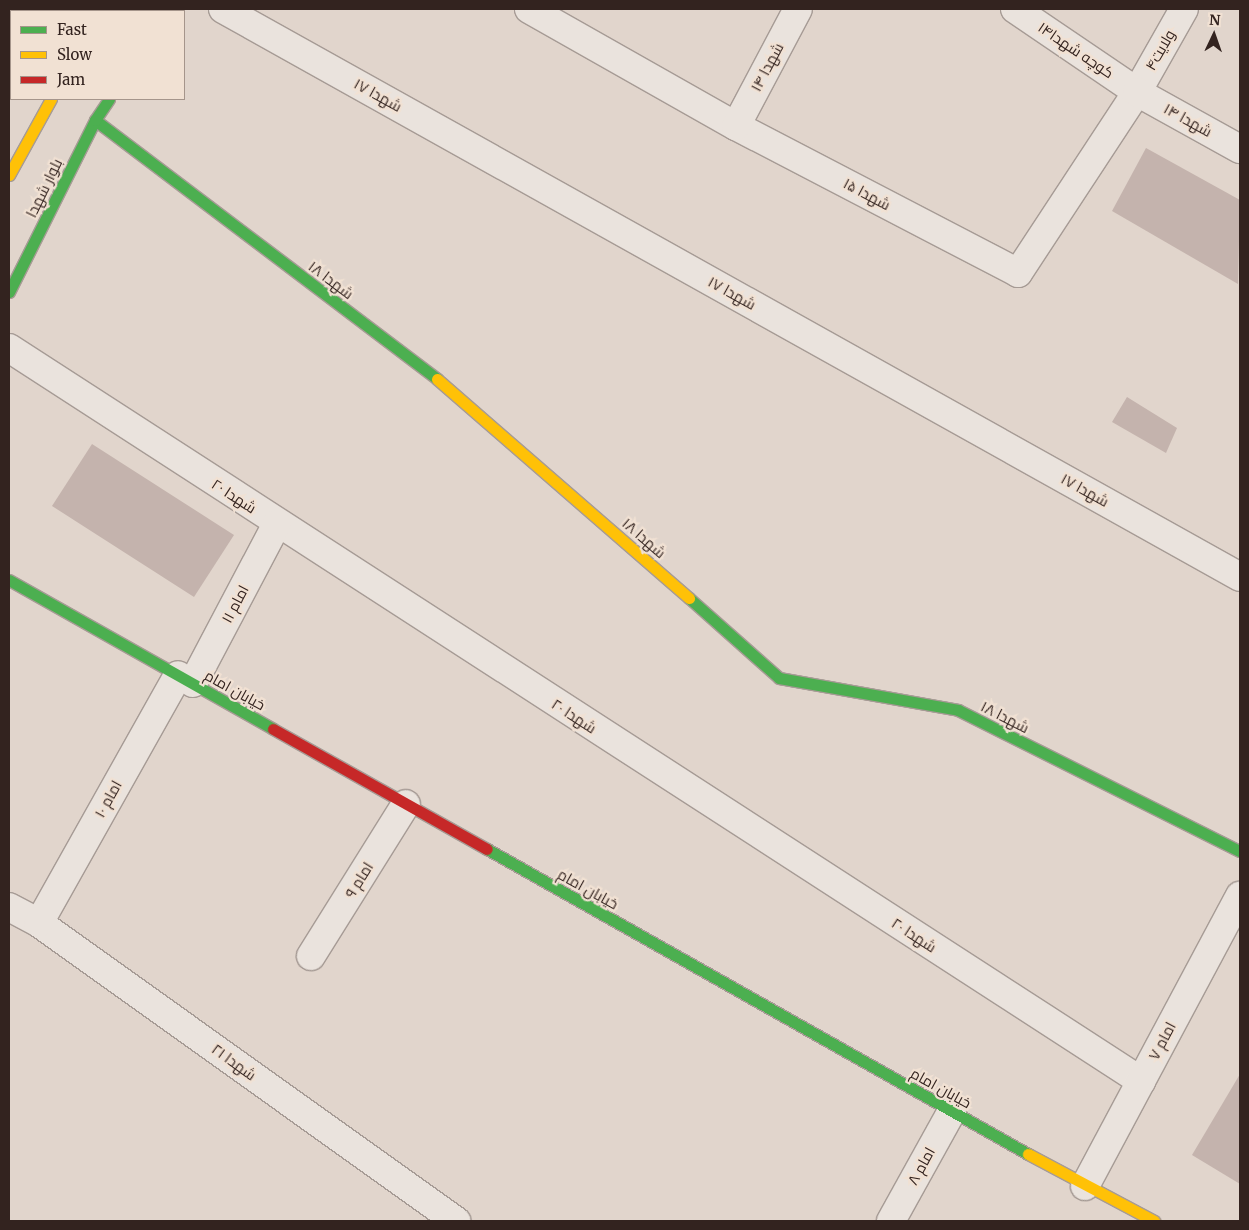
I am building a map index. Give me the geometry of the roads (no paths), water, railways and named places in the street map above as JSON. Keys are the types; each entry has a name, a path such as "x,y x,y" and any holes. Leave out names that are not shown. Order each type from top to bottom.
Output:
{"main road":[{"path":"9,175 50,100"},
{"name":"بلوار شهدا","path":"9,292 95,120 108,100"},
{"name":"شهدا ۱۸","path":"95,120 462,397 779,678 958,710 1240,851"},
{"name":"خیابان امام","path":"9,580 1085,1186 1154,1221"}],"street":[{"name":"شهدا ۱۷","path":"223,9 1240,577"},
{"name":"شهدا ۱۵","path":"529,9 736,126 1018,273 1136,92"},
{"name":"شهدا ۱۴","path":"736,126 798,9"},
{"name":"کوچه شهدا۱۴","path":"1015,9 1136,92"},
{"name":"ولایت۴","path":"1136,92 1184,9"},
{"name":"شهدا ۱۴","path":"1136,92 1240,149"},
{"name":"شهدا ۲۰","path":"9,348 277,524 1141,1081"},
{"name":"امام ۱۱","path":"185,679 277,524"},
{"name":"امام ۱۰","path":"39,923 185,679"},
{"name":"امام ۹","path":"311,956 406,804"},
{"name":"امام ۷","path":"1085,1186 1240,896"},
{"name":"شهدا ۲۱","path":"9,907 39,923 456,1221"},
{"name":"امام ۸","path":"891,1221 952,1111"}]}
